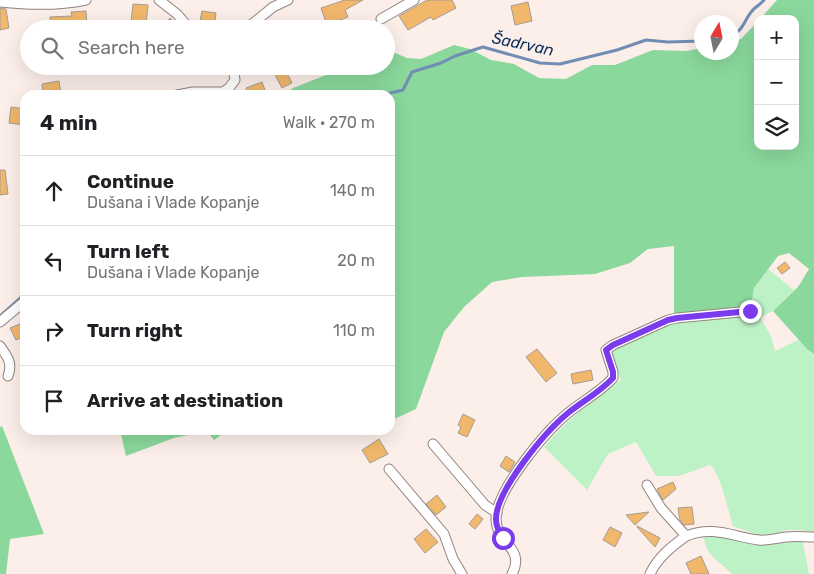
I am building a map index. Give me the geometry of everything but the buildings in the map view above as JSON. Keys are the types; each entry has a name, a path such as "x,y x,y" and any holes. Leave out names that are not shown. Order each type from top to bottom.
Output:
{"street":[{"path":"0,2 67,3 86,0"},
{"path":"160,0 182,20"},
{"path":"257,20 273,7 288,0"},
{"path":"381,19 414,0"},
{"path":"226,90 234,80 234,75"},
{"path":"0,322 20,305"},
{"path":"512,574 516,564 515,555 499,533 496,519 502,496 548,431 613,378 606,350 668,320 750,311"},
{"path":"0,346 10,363 8,376"},
{"path":"433,444 486,505 497,513"},
{"path":"389,469 444,534 453,559 462,574"},
{"path":"647,485 661,508 686,536"},
{"path":"650,574 663,554 686,536 693,533 730,533 761,540 814,537"}],"green space":[{"path":"777,0 814,0 814,354 807,349 773,311 798,287 809,269 789,253 778,256 754,288 751,307 674,316 674,246 648,249 630,263 595,274 522,277 492,282 464,307 444,332 416,409 395,419 395,90 290,90 326,75 395,75 395,53 407,58 421,59 454,45 470,49 491,60 514,64 539,78 566,79 592,65 615,65 653,50 694,50 694,60 739,60 739,39 754,25 754,150 799,150 799,15 764,15"},
{"path":"768,269 794,290 773,311 760,317 771,336 775,351 798,340 814,354 814,532 787,530 775,534 758,535 733,526 718,476 710,465 679,476 656,476 636,442 608,454 587,490 544,447 571,419 621,380 609,353 615,347 668,322 756,312 751,307 754,288"},
{"path":"2,426 44,534 10,539 6,574 0,574 0,427"},
{"path":"121,435 188,435 174,438 126,456"},
{"path":"210,435 221,435 214,440"},
{"path":"704,536 727,537 767,545 803,542 809,574 732,574 710,553"}],"waterway":[{"name":"Šadrvan","path":"739,30 749,14 764,0"},
{"name":"Šadrvan","path":"395,92 403,90 412,72 483,47 540,63 560,64 617,50 646,40 694,41"},
{"path":"0,316 20,298"}],"route":[{"path":"503,538 499,533 496,519 502,496 525,460 548,431 613,378 606,350 668,320 750,311"}]}
